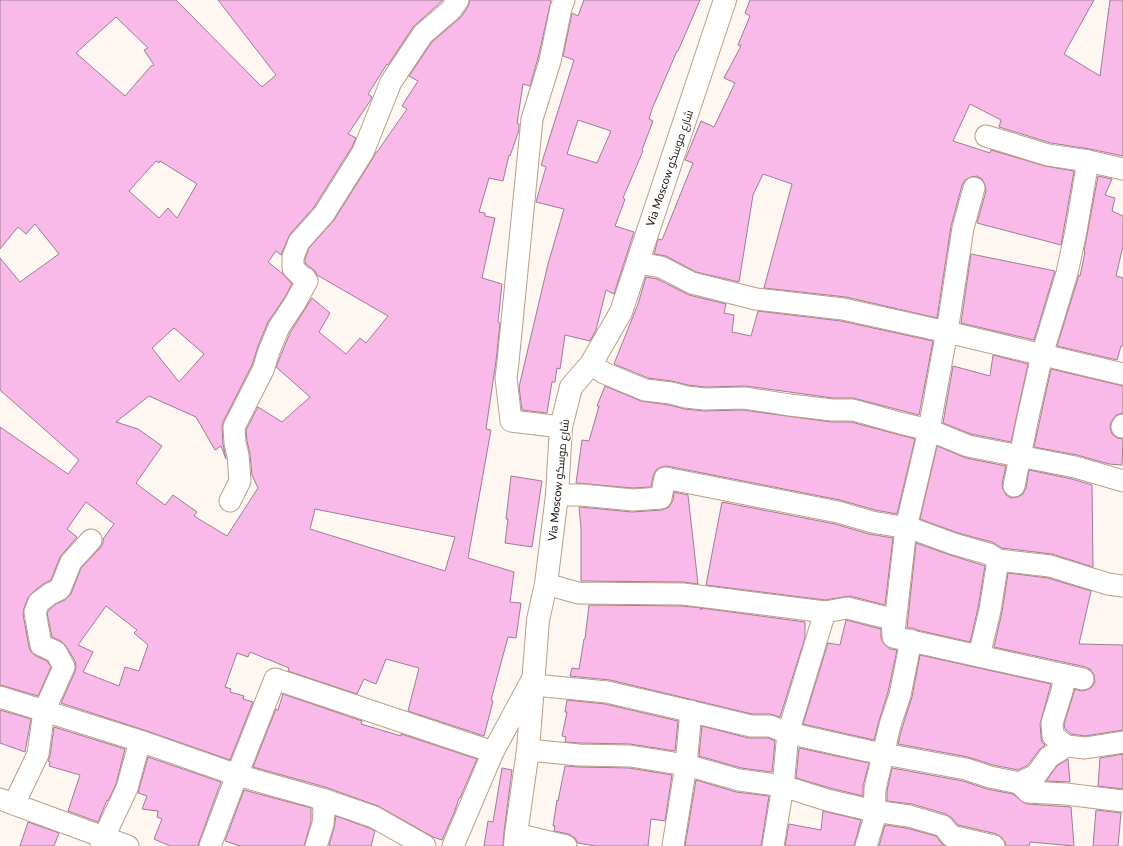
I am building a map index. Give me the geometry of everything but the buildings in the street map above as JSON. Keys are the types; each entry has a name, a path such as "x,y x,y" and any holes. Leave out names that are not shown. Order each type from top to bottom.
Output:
{"main road":[{"name":"Via Moscow شارع موسكو","path":"515,840 528,750 538,620 546,584 557,495 561,427 571,388 591,364 621,312 725,0"}],"street":[{"path":"230,501 240,481 234,427 264,370 269,351 279,328 307,281 306,278 302,277 293,268 292,257 299,242 324,214 363,152 391,82 423,34 451,10 458,0"},
{"path":"561,427 511,421 506,378 532,119 550,61 564,0"},
{"path":"986,136 1048,155 1088,161 1123,169"},
{"path":"1014,486 1042,355 1067,274 1088,161"},
{"path":"866,846 874,820 875,789 890,725 900,695 906,528 929,430 947,332 963,228 974,188"},
{"path":"638,263 662,267 692,283 756,299 843,309 1123,374"},
{"path":"591,364 604,374 645,390 704,399 744,398 832,410 854,410 929,430 968,446 1075,467 1123,481"},
{"path":"557,495 582,495 633,500 661,498 665,478 838,512 872,522 923,532 954,544 989,554 998,560 1050,566 1108,584 1123,586"},
{"path":"91,540 71,562 60,589 39,602 35,612 41,645 56,652 64,667 44,711 38,754 7,801 102,842 128,846"},
{"path":"979,656 990,610 998,560"},
{"path":"546,584 578,592 683,594 825,612 847,608 892,618 902,639"},
{"path":"773,846 783,786 788,733 825,612"},
{"path":"902,639 1074,677 1062,691 1052,723 1053,736 1067,746 1084,748 1123,742"},
{"path":"210,846 275,679 493,752"},
{"path":"453,846 493,752 534,680 607,692 751,726 770,726 788,733 883,754 966,769 990,777 1019,783 1028,792 1066,794 1123,801"},
{"path":"0,697 140,741 237,775 322,799 374,817 425,846"},
{"path":"673,846 686,765 691,711"},
{"path":"102,842 127,788 140,741"},
{"path":"1019,783 1036,775 1049,757 1067,746"},
{"path":"528,750 630,756 686,765 739,780 783,786 827,800 874,811 909,816 944,826 949,841 994,846"},
{"path":"316,846 323,824 324,811 322,799"},
{"path":"515,840 566,846"}]}
